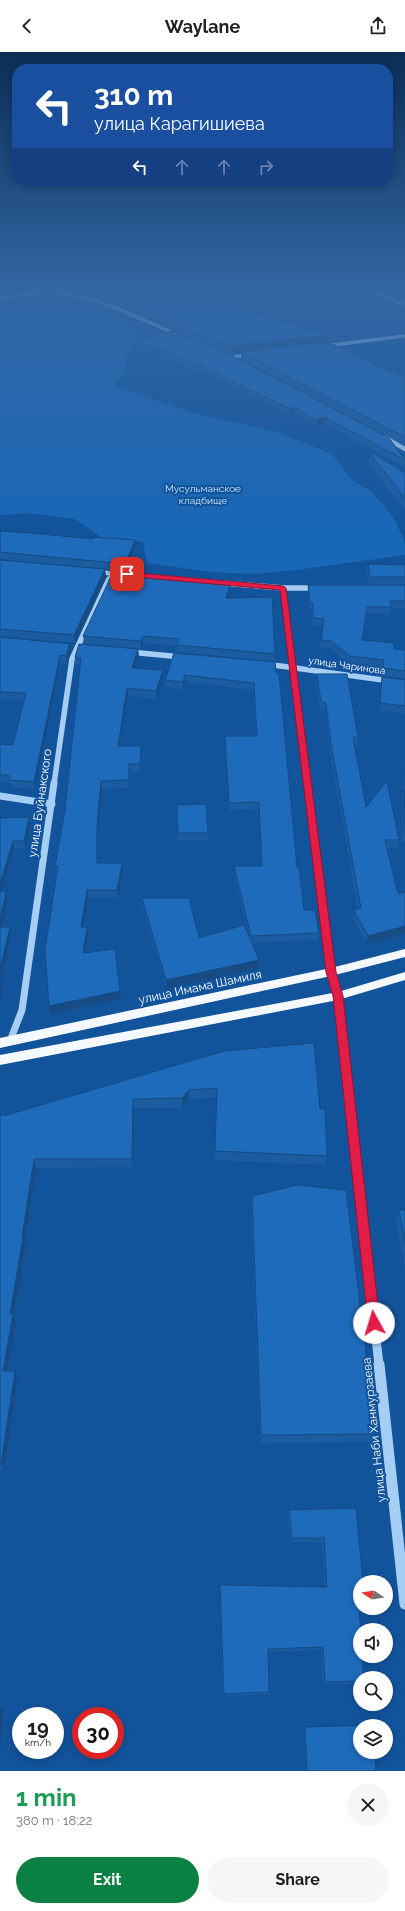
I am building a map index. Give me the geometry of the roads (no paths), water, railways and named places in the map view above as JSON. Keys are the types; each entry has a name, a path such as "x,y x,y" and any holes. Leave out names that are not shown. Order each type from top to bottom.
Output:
{"main road":[{"name":"улица Имама Шамиля","path":"5,1042 331,972 405,953"},
{"path":"0,1060 338,996 405,976"}],"street":[{"path":"377,434 405,448"},
{"path":"89,571 283,588 321,588"},
{"name":"улица Буйнакского","path":"5,1042 22,1010 72,658 112,573"},
{"name":"улица Наби Ханмурзаева","path":"283,588 331,972 338,996 405,1604"},
{"path":"69,647 85,649"},
{"path":"124,652 185,657"},
{"name":"улица Чаринова","path":"263,664 405,682"},
{"path":"0,796 52,804"}],"park label":[{"name":"Мусульманское кладбище","path":"203,494"}]}
